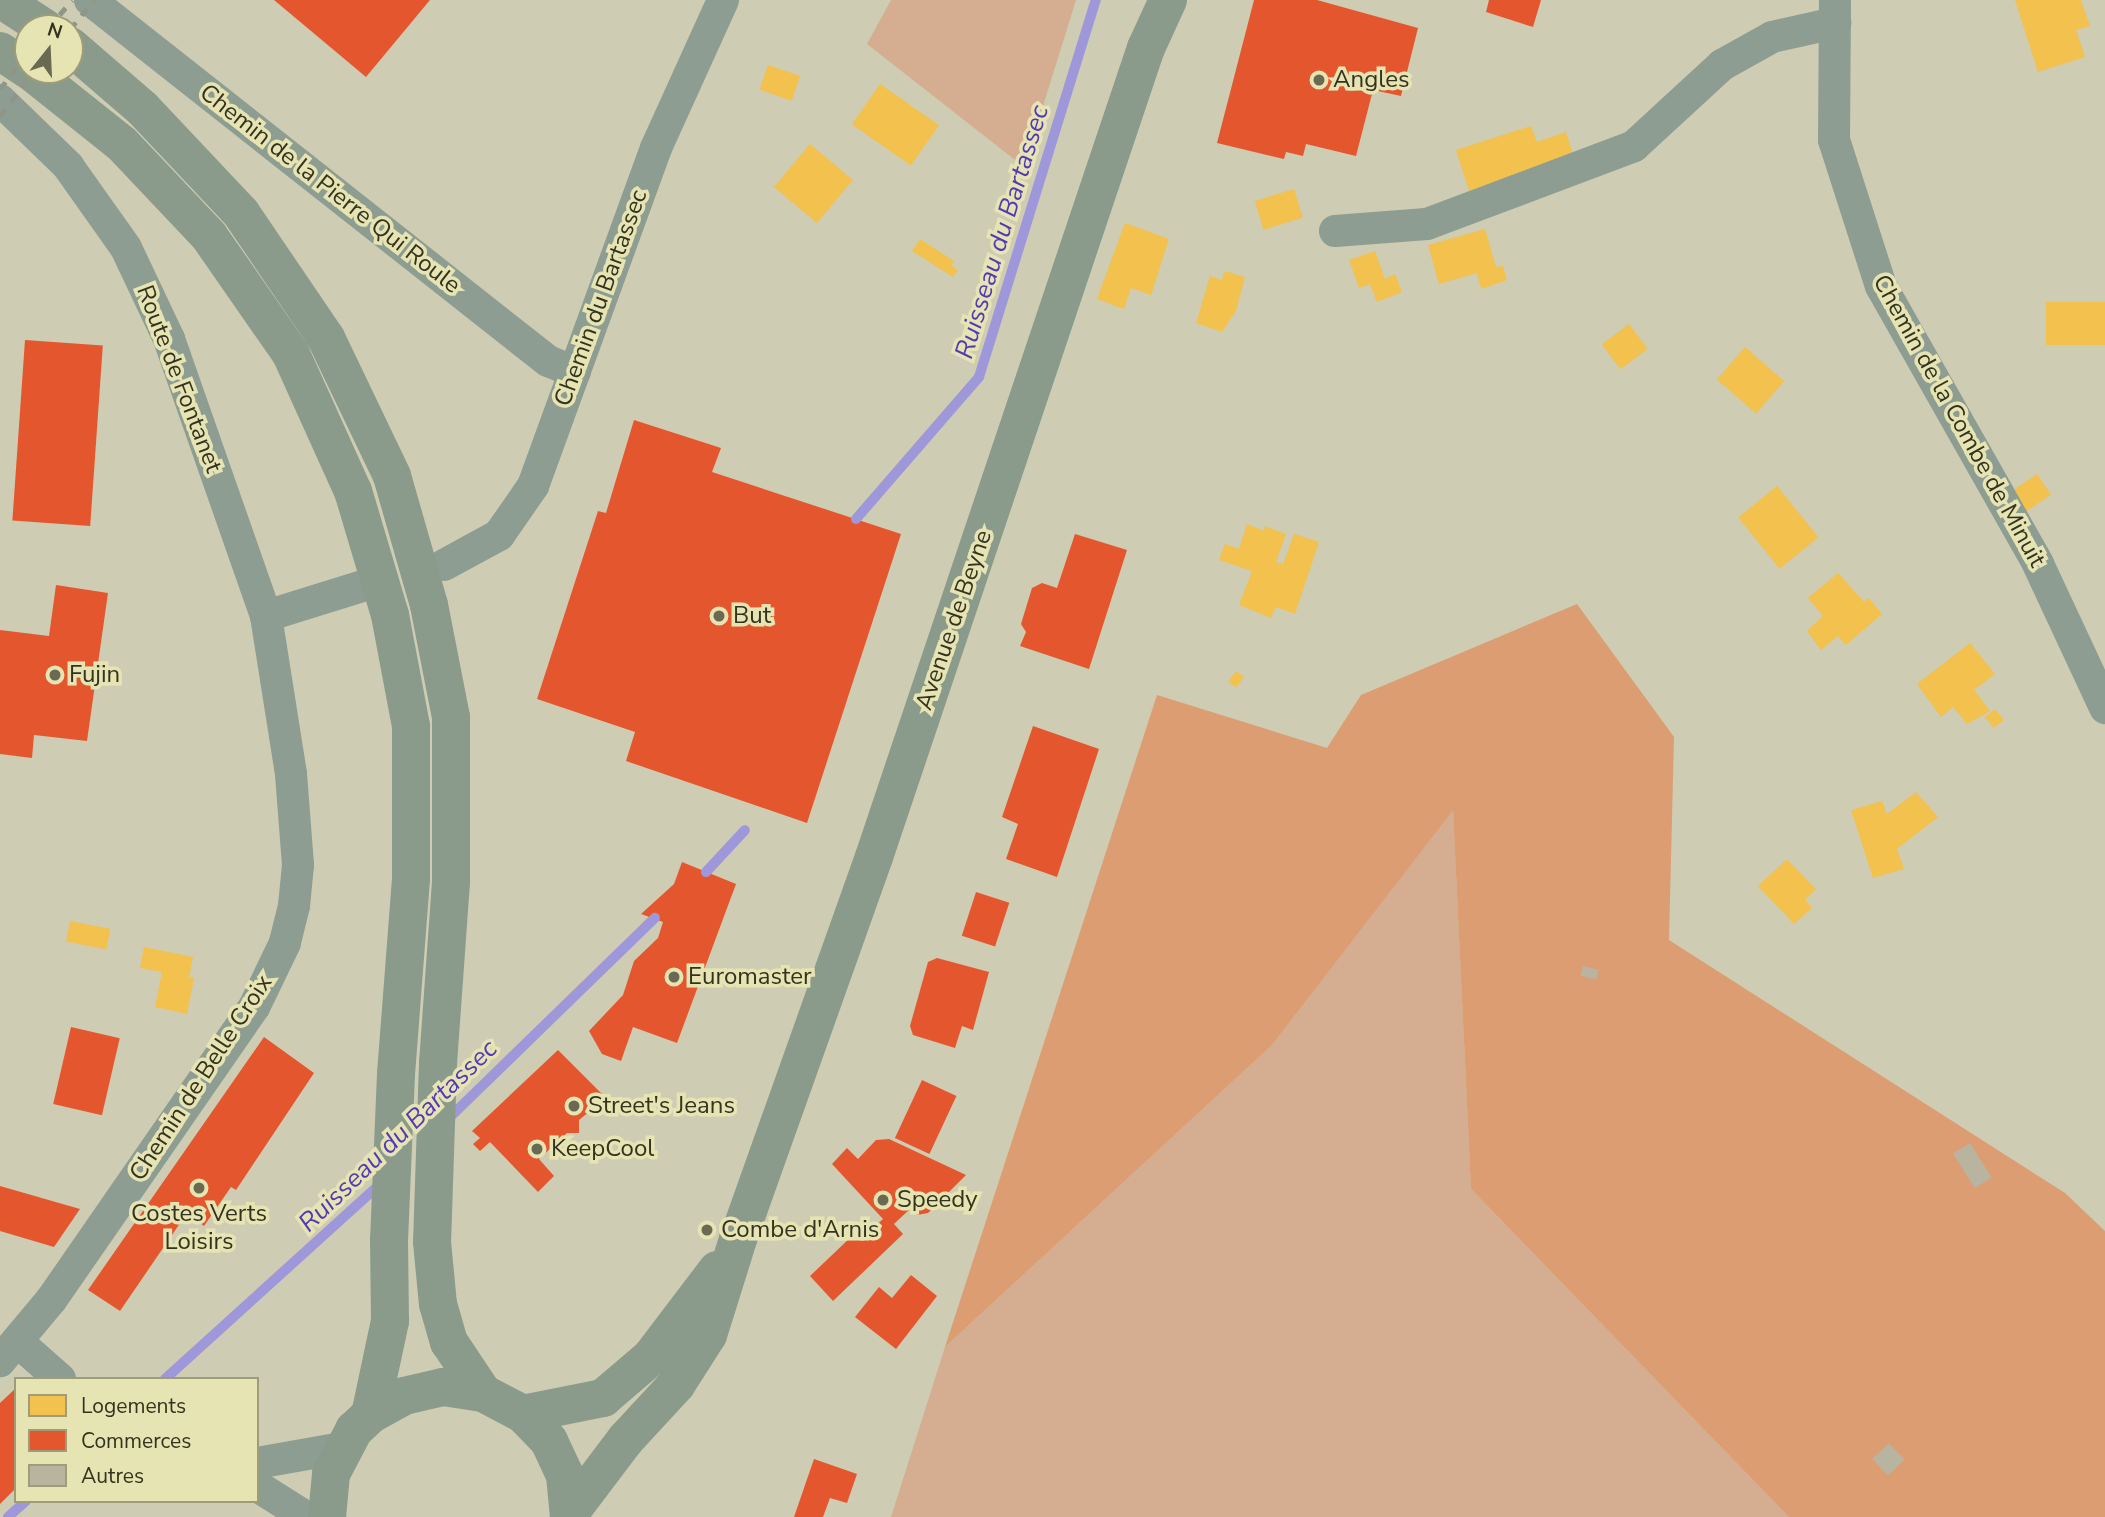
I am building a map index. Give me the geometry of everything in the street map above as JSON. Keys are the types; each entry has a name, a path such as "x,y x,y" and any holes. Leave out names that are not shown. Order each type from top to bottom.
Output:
{"main road":[{"path":"2,0 24,14"},
{"name":"Avenue de Beyne","path":"569,1515 626,1439 676,1385 708,1335 738,1239 874,857 1146,48 1168,0"},
{"path":"84,58 143,109 241,213 326,338 392,476 429,605 451,717 451,882 438,1063 432,1242 438,1304 449,1342 483,1393"},
{"path":"46,84 121,144 209,236 292,354 353,491 390,615 411,726 411,879 396,1074 389,1240 390,1321 370,1415"},
{"name":"Avenue de Beyne","path":"523,1414 603,1398 651,1357 693,1304 738,1239"},
{"path":"327,1517 331,1475 342,1448 370,1415 404,1395 443,1387 483,1393 523,1414 549,1441 565,1475 569,1515"}],"street":[{"name":"Chemin de la Pierre Qui Roule","path":"90,0 548,361 575,372"},
{"name":"Chemin du Bartassec","path":"444,565 499,535 533,486 656,148 723,0"},
{"path":"1335,231 1427,223 1634,146 1722,65 1772,37 1835,11"},
{"name":"Chemin de la Combe de Minuit","path":"1835,11 1834,140 1881,286 2038,564 2105,708"},
{"name":"Route de Fontanet","path":"0,100 68,166 126,248 169,339 266,616"},
{"path":"266,616 363,586"},
{"name":"Chemin de Belle Croix","path":"56,1377 9,1351 67,1278 246,1018 285,943 294,906 298,865 291,774 266,616"},
{"path":"259,1463 342,1448"},
{"path":"259,1487 306,1517"}],"shaded area":[{"path":"891,0 1076,0 1024,167 867,44"},
{"path":"1577,604 1674,737 1669,940 2065,1193 2105,1231 2105,1517 1789,1517 1471,1189 1453,810 1272,1045 945,1347 1157,695 1327,748 1361,695"},
{"path":"1453,809 1471,1189 1789,1517 891,1517 945,1347 1272,1045"}],"building: Logements":[{"path":"2015,0 2081,0 2090,26 2076,30 2085,57 2038,72"},
{"path":"768,65 800,76 792,101 760,90"},
{"path":"880,84 939,125 911,165 852,124"},
{"path":"1531,126 1537,142 1566,132 1573,155 1469,191 1456,150"},
{"path":"810,144 853,180 817,223 774,187"},
{"path":"1294,189 1303,218 1264,230 1255,201"},
{"path":"1125,223 1169,239 1151,295 1131,288 1124,309 1097,299"},
{"path":"1485,229 1496,267 1503,266 1507,280 1481,289 1477,273 1439,284 1428,245"},
{"path":"920,239 954,261 951,265 958,270 953,277 912,251"},
{"path":"1375,251 1385,279 1395,274 1402,292 1377,302 1370,284 1359,288 1349,260"},
{"path":"1225,271 1245,277 1236,311 1222,332 1196,323 1210,276 1222,280"},
{"path":"2046,302 2105,302 2105,345 2046,345"},
{"path":"1629,324 1648,349 1621,369 1602,344"},
{"path":"1745,347 1784,381 1756,414 1717,379"},
{"path":"2037,474 2051,495 2026,512 2012,491"},
{"path":"1777,486 1819,537 1780,569 1738,517"},
{"path":"1247,524 1264,531 1265,526 1286,534 1276,562 1283,564 1294,534 1319,542 1295,614 1276,607 1271,618 1239,605 1252,571 1219,560 1225,544 1239,549"},
{"path":"1838,573 1864,602 1869,598 1882,614 1846,645 1838,636 1821,650 1807,631 1823,616 1808,598"},
{"path":"1970,643 1995,674 1974,690 1990,711 1967,724 1953,707 1941,717 1917,684"},
{"path":"1236,671 1244,677 1236,687 1228,681"},
{"path":"1995,709 2004,720 1994,728 1985,717"},
{"path":"1916,792 1938,817 1897,849 1904,869 1873,878 1851,810 1882,801 1887,814"},
{"path":"1787,859 1816,889 1805,900 1812,908 1794,924 1758,886"},
{"path":"70,921 110,929 106,949 66,942"},
{"path":"144,947 193,957 189,977 194,978 187,1014 155,1007 162,972 140,968"}],"building: Commerces":[{"path":"274,0 430,0 366,77"},
{"name":"Angles","path":"1254,0 1317,0 1418,28 1401,96 1373,90 1356,156 1306,144 1303,156 1286,152 1284,159 1217,143"},
{"path":"1489,0 1541,0 1533,27 1486,12"},
{"path":"25,340 103,345 90,526 12,521"},
{"name":"But","path":"634,420 721,448 712,472 901,534 807,823 626,761 635,732 537,699 598,511 606,513"},
{"path":"1075,534 1127,550 1089,669 1020,646 1026,632 1021,624 1032,588 1042,583 1057,588"},
{"path":"56,585 108,593 87,741 34,735 32,758 0,754 0,630 49,636"},
{"path":"1033,726 1099,749 1057,877 1006,859 1018,824 1002,817"},
{"path":"682,862 736,884 677,1043 633,1027 621,1061 602,1054 589,1031 623,995 634,961 658,938 663,922 641,914 674,884"},
{"path":"976,892 1009,903 995,947 962,936"},
{"path":"937,958 989,972 973,1030 962,1026 955,1048 913,1035 910,1026 928,962"},
{"path":"71,1027 120,1038 102,1115 53,1104"},
{"path":"264,1037 314,1073 236,1190 231,1187 204,1226 187,1213 120,1311 88,1290"},
{"path":"558,1050 606,1098 579,1120 579,1133 567,1133 539,1159 554,1176 538,1192 490,1142 480,1151 473,1144 480,1138 472,1131"},
{"path":"922,1080 956,1096 929,1154 895,1138"},
{"path":"889,1139 966,1175 928,1213 917,1215 911,1208 894,1224 903,1234 833,1301 810,1276 852,1236 861,1239 883,1219 832,1164 847,1148 858,1159 876,1140"},
{"path":"0,1186 80,1209 54,1247 0,1231"},
{"path":"911,1275 937,1296 896,1349 855,1317 879,1287 892,1298"},
{"path":"14,1390 14,1490 0,1504 0,1403"},
{"path":"814,1459 857,1474 847,1503 830,1498 823,1517 794,1517"}],"building: Autres":[{"path":"1583,966 1599,970 1596,980 1581,976"},
{"path":"1970,1143 1992,1178 1975,1188 1953,1154"},
{"path":"1889,1443 1905,1460 1888,1476 1872,1459"}],"waterway":[{"name":"Ruisseau du Bartassec","path":"856,519 979,377 1096,0"},
{"name":"Ruisseau du Bartassec","path":"706,872 745,830"},
{"name":"Ruisseau du Bartassec","path":"447,1120 655,918"},
{"name":"Ruisseau du Bartassec","path":"167,1377 380,1184"},
{"name":"Ruisseau du Bartassec","path":"8,1517 24,1503"}],"railway":[{"path":"60,14 72,0"},
{"path":"82,14 94,0"},
{"path":"0,89 14,71"},
{"path":"0,116 25,84"}],"place":[{"name":"Angles","path":"1319,80"},
{"name":"But","path":"719,616"},
{"name":"Fujin","path":"55,675"},
{"name":"Euromaster","path":"674,977"},
{"name":"Street's Jeans","path":"574,1106"},
{"name":"KeepCool","path":"537,1149"},
{"name":"Costes Verts Loisirs","path":"199,1188"},
{"name":"Speedy","path":"883,1200"},
{"name":"Combe d'Arnis","path":"707,1230"}]}
